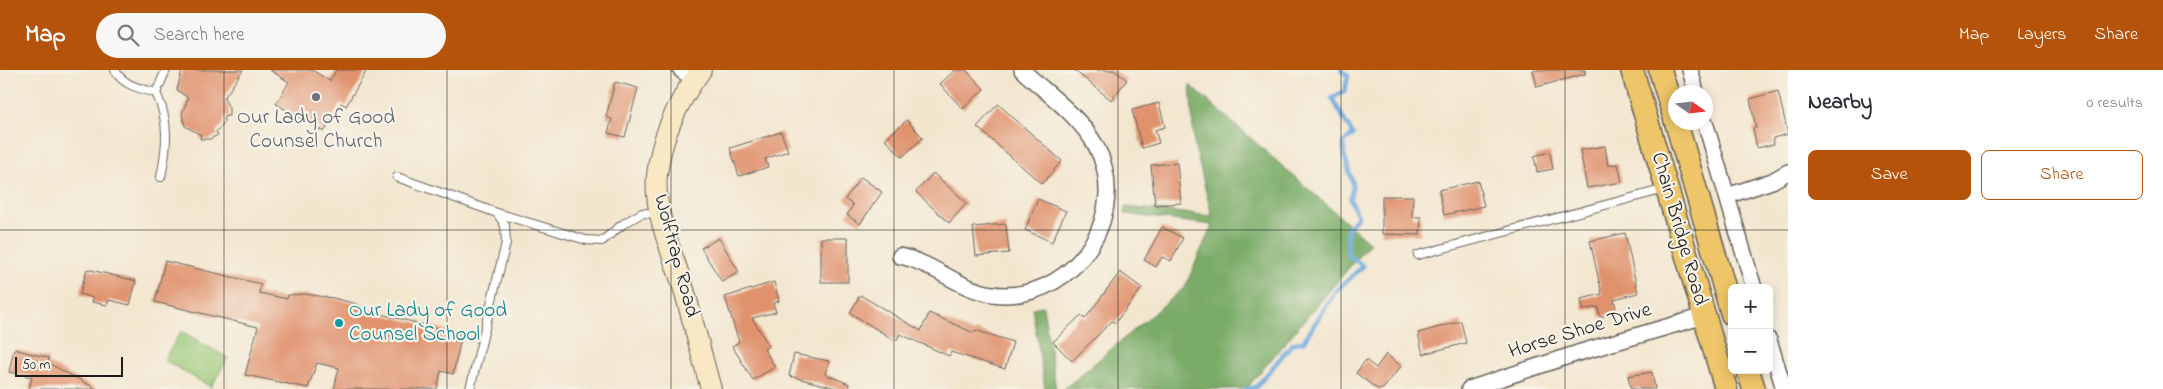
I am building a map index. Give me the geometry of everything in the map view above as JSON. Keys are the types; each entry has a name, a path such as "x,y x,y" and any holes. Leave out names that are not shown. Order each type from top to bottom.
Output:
{"main road":[{"name":"Chain Bridge Road","path":"1632,70 1726,389"},
{"name":"Chain Bridge Road","path":"1660,70 1668,96"},
{"name":"Chain Bridge Road","path":"1678,130 1728,300"},
{"path":"1749,374 1754,389"}],"street":[{"path":"900,256 929,265 961,285 972,289 1006,295 1024,293 1058,280 1072,270 1095,241 1102,223 1107,200 1102,162 1087,131 1022,70"},
{"path":"1690,70 1694,85"},
{"name":"Wolftrap Road","path":"692,73 663,144 657,175 657,194 711,389"},
{"path":"1707,130 1753,284"},
{"path":"1727,196 1772,181 1788,172"},
{"name":"Horse Shoe Drive","path":"1469,389 1578,353 1704,316"},
{"path":"1773,353 1784,389"}],"lane":[{"path":"115,70 119,78 129,84 156,93"},
{"path":"161,177 167,137 165,118 156,93 166,70"},
{"path":"397,178 497,213 586,240 602,241 623,224 642,213 661,214"},
{"path":"1418,255 1667,188"},
{"path":"470,389 506,243 505,224 497,213"}],"green space":[{"path":"1190,85 1370,243 1246,389 1064,389 1185,287 1212,225 1125,214 1126,207 1212,216 1194,143"},
{"path":"1043,306 1056,389 1045,389 1032,308"},
{"path":"181,331 228,358 211,387 164,360"}],"building":[{"name":"Our Lady of Good Counsel Church","path":"182,70 243,70 224,98 229,108 229,116 225,116 223,124 216,132 218,135 210,139 200,139 201,135 185,126 182,114 188,98 177,90"},
{"name":"Our Lady of Good Counsel Church","path":"270,70 312,70 330,81 336,70 367,70 346,106 341,103 324,132 276,104 289,82"},
{"path":"955,70 966,70 984,89 963,109 940,84"},
{"path":"1074,70 1114,70 1127,80 1111,100"},
{"path":"1533,70 1585,70 1585,74 1537,87"},
{"path":"615,82 638,88 625,137 608,133 612,119 606,117"},
{"path":"1778,91 1788,134 1773,138 1774,144 1757,148 1753,128 1756,128 1750,99"},
{"path":"1159,103 1165,127 1155,130 1159,143 1142,148 1132,110"},
{"path":"998,104 1062,161 1042,184 977,127"},
{"path":"907,120 923,138 902,157 885,139"},
{"path":"781,132 788,151 765,159 768,167 739,176 730,148"},
{"path":"1605,146 1608,165 1618,164 1622,182 1587,188 1580,150"},
{"path":"1550,152 1553,169 1537,172 1534,156"},
{"path":"1177,163 1181,203 1155,205 1151,165"},
{"path":"933,173 967,203 949,223 916,192"},
{"path":"861,177 882,192 860,224 847,215 853,205 845,199"},
{"path":"1478,181 1484,206 1444,215 1439,190"},
{"path":"1382,196 1413,196 1412,217 1421,217 1420,235 1382,234"},
{"path":"1038,199 1066,211 1052,242 1025,230"},
{"path":"1006,224 1009,253 976,256 973,227"},
{"path":"1162,227 1183,238 1171,261 1162,257 1156,267 1144,260"},
{"path":"1625,233 1638,293 1614,299 1617,313 1600,317 1598,307 1583,310 1581,299 1602,294 1590,241"},
{"path":"719,238 739,272 722,282 701,248"},
{"path":"821,238 848,238 848,282 821,282"},
{"name":"Our Lady of Good Counsel School","path":"165,261 261,284 259,293 287,299 288,295 305,294 333,298 361,306 360,309 462,334 453,374 441,371 437,389 334,389 339,368 317,363 308,388 245,375 258,327 155,302"},
{"path":"87,269 136,281 130,305 109,300 107,305 92,302 93,298 80,294"},
{"path":"1120,272 1142,288 1115,323 1112,321 1072,361 1053,342 1081,315 1085,319"},
{"path":"774,282 779,301 773,303 776,312 752,318 769,346 764,349 775,367 753,380 732,346 739,342 725,297"},
{"path":"860,295 921,331 929,313 974,333 975,330 1013,342 1005,369 951,352 949,356 900,334 896,341 850,313"},
{"path":"1461,321 1466,343 1423,354 1418,333"},
{"path":"14,349 49,358 48,363 97,389 29,389 32,377 9,372"},
{"path":"794,354 829,361 825,374 849,384 848,389 840,389 789,376"},
{"path":"1386,354 1401,366 1383,389 1377,389 1356,373 1366,360 1376,368"},
{"path":"1652,372 1655,389 1631,389 1628,376"}],"waterway":[{"path":"1246,389 1256,387 1293,343 1303,342 1335,292 1363,266 1348,255 1347,229 1358,216 1350,199 1353,184 1344,155 1344,142 1353,135 1332,98 1345,91 1348,76 1341,70"}],"place":[{"name":"Our Lady of Good Counsel Church","path":"316,97"},
{"name":"Our Lady of Good Counsel School","path":"339,323"}]}
